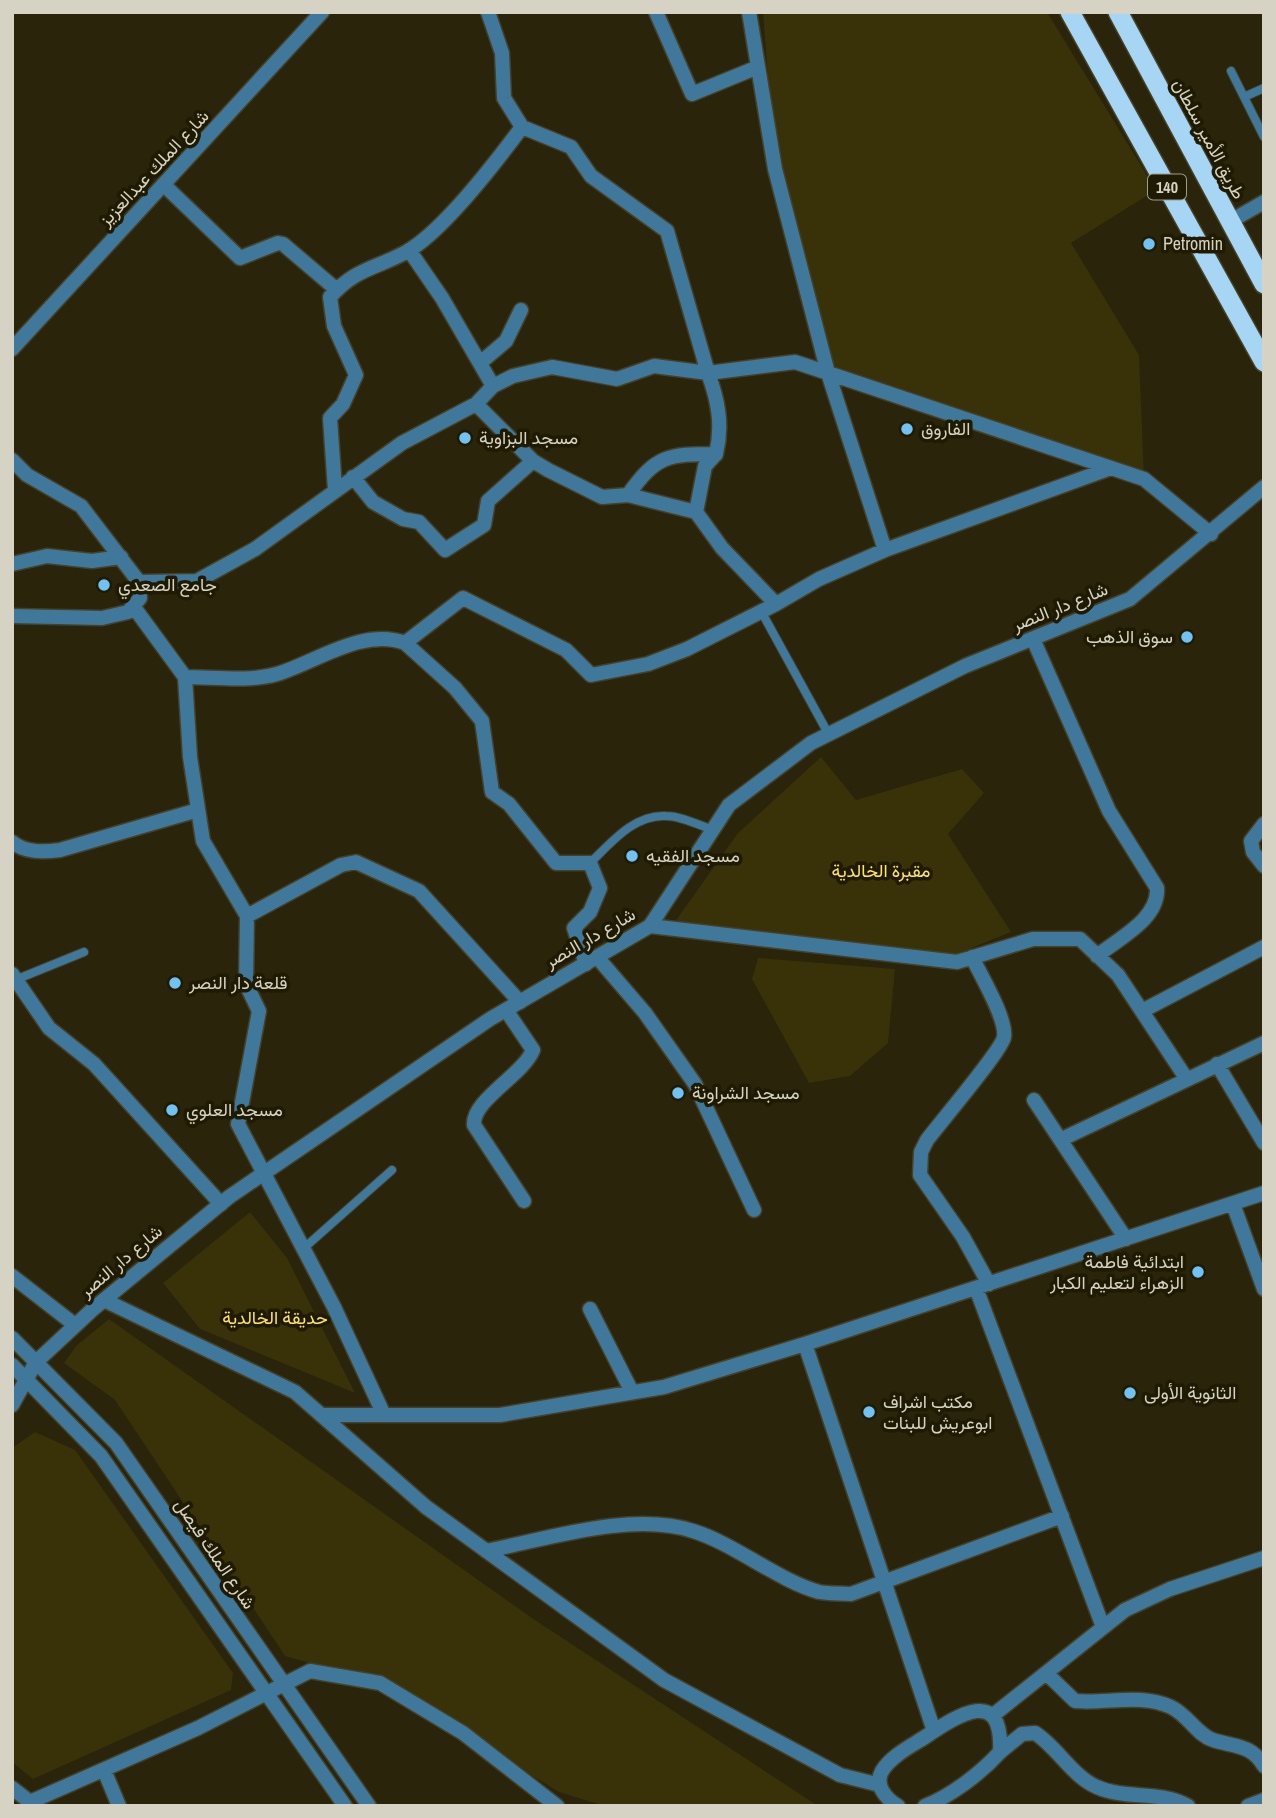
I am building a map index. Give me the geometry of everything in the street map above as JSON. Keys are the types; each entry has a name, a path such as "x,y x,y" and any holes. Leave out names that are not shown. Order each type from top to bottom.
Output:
{"highway":[{"name":"140","path":"1070,12 1264,362"},
{"name":"طريق الأمير سلطان","path":"1118,12 1264,285"}],"street":[{"name":"شارع الملك عبدالعزيز","path":"12,349 322,12"},
{"path":"488,12 502,52 504,98 522,127 571,148 591,176 667,231 717,397 721,435 716,454 705,466 696,512"},
{"path":"656,12 692,94 758,66"},
{"path":"749,12 775,169 828,373 885,550"},
{"path":"335,490 330,418 343,404 356,375 334,326 330,297 345,280 409,250 437,227 500,157 522,127"},
{"path":"164,185 240,258 278,243 283,244 337,290"},
{"path":"1229,222 1264,202"},
{"path":"409,250 442,298 493,386"},
{"path":"480,363 506,341 521,310"},
{"path":"139,582 197,581 255,549 402,443 476,404 493,386 513,376 552,367 617,379 654,366 708,373 795,362 1144,479 1211,534"},
{"path":"476,404 533,461 602,497 628,495 696,512 722,548 776,604"},
{"path":"628,495 647,468 666,458 716,454"},
{"path":"12,460 27,475 81,506 139,582 139,598 128,611 102,618 12,616"},
{"path":"353,477 373,502 403,519 419,522 445,550 484,525 488,502 533,461"},
{"path":"405,643 463,598 566,650 592,675 648,664 687,649 819,579 885,550 1111,468"},
{"name":"شارع دار النصر","path":"12,1405 36,1362 104,1300 221,1204 506,1010 650,926 729,805 811,743 965,666 1130,599 1264,487"},
{"path":"12,564 47,556 92,561 121,557"},
{"path":"133,606 185,677 190,757 203,841 247,916 246,984 259,1011 238,1124 266,1172 384,1415"},
{"path":"185,677 275,674 341,648 391,638 405,643 455,688 482,721 492,792 509,804 556,863 590,863 600,888 590,912 574,928 592,960 645,1013 695,1084 754,1210"},
{"path":"1033,639 1108,811 1157,888 1158,901 1149,915 1097,956"},
{"path":"12,842 19,847 43,852 60,850 198,810"},
{"path":"1264,824 1251,841 1253,852 1264,866"},
{"path":"247,916 341,865 356,862 419,891 520,1002"},
{"path":"650,926 957,962 1033,939 1080,939 1118,975 1186,1078"},
{"path":"1142,1012 1264,947"},
{"path":"972,957 1002,1023 1004,1037 994,1055 927,1140 921,1152 920,1175 963,1237 983,1286 1103,1628"},
{"path":"14,977 49,1028 87,1057 221,1204"},
{"path":"506,1010 533,1051 525,1063 476,1112 474,1125 524,1201"},
{"path":"1062,1139 1264,1043"},
{"path":"1217,1064 1264,1143"},
{"path":"1034,1100 1126,1239"},
{"path":"321,1415 500,1415 664,1387 805,1344 1264,1193"},
{"path":"1233,1204 1264,1289"},
{"path":"12,1276 75,1325"},
{"path":"104,1300 295,1392 426,1507 664,1680 840,1775 880,1785"},
{"path":"590,1309 632,1392"},
{"name":"شارع الملك فيصل","path":"12,1338 116,1443 282,1685 369,1806"},
{"path":"805,1344 934,1731"},
{"path":"12,1365 102,1455 345,1806"},
{"path":"486,1551 577,1533 635,1525 668,1524 695,1531 820,1592 851,1594 1062,1516"},
{"path":"992,1716 1125,1610 1170,1589 1264,1558"},
{"path":"12,1788 30,1804 198,1728 310,1671 380,1682 463,1733 557,1806"},
{"path":"1046,1673 1075,1701 1118,1699 1168,1706 1183,1713 1214,1741 1245,1747 1264,1766"},
{"path":"898,1806 888,1800 880,1785 881,1772 894,1758 966,1712 981,1710 992,1716 1000,1727 1000,1752"},
{"path":"925,1806 989,1765 1022,1734 1035,1732 1093,1786 1108,1792 1170,1798 1188,1806"},
{"path":"104,1770 119,1806"},
{"path":"1248,1806 1264,1800"}],"lane":[{"path":"1231,71 1264,137"},
{"path":"1244,97 1264,88"},
{"path":"761,611 829,735"},
{"path":"590,863 622,831 646,819 667,816 713,830"},
{"path":"14,977 84,952"},
{"path":"304,1248 392,1170"}],"green space":[{"path":"763,12 1047,12 1156,190 1071,243 1139,355 1144,479 828,373 775,169"},
{"name":"مقبرة الخالدية","path":"821,757 856,800 962,769 984,793 948,834 1011,932 954,955 674,923 738,833"},
{"path":"758,958 895,969 888,1043 850,1076 809,1083 752,979"},
{"name":"حديقة الخالدية","path":"250,1212 287,1258 355,1393 200,1329 163,1283"},
{"path":"109,1319 532,1618 818,1806 604,1806 559,1792 380,1683 285,1656 115,1400 64,1363 76,1346"},
{"path":"35,1432 75,1450 233,1673 231,1690 33,1779 12,1762 12,1448"}],"place":[{"name":"Petromin","path":"1149,244"},
{"name":"الفاروق","path":"907,429"},
{"name":"مسجد البزاوية","path":"465,438"},
{"name":"جامع الصعدي","path":"104,585"},
{"name":"سوق الذهب","path":"1187,637"},
{"name":"مسجد الفقيه","path":"632,856"},
{"name":"قلعة دار النصر","path":"175,983"},
{"name":"مسجد الشراونة","path":"678,1093"},
{"name":"مسجد العلوي","path":"172,1110"},
{"name":"ابتدائية فاطمة الزهراء لتعليم الكبار","path":"1198,1272"},
{"name":"الثانوية الأولى","path":"1130,1393"},
{"name":"مكتب اشراف ابوعريش للبنات","path":"869,1412"}]}
